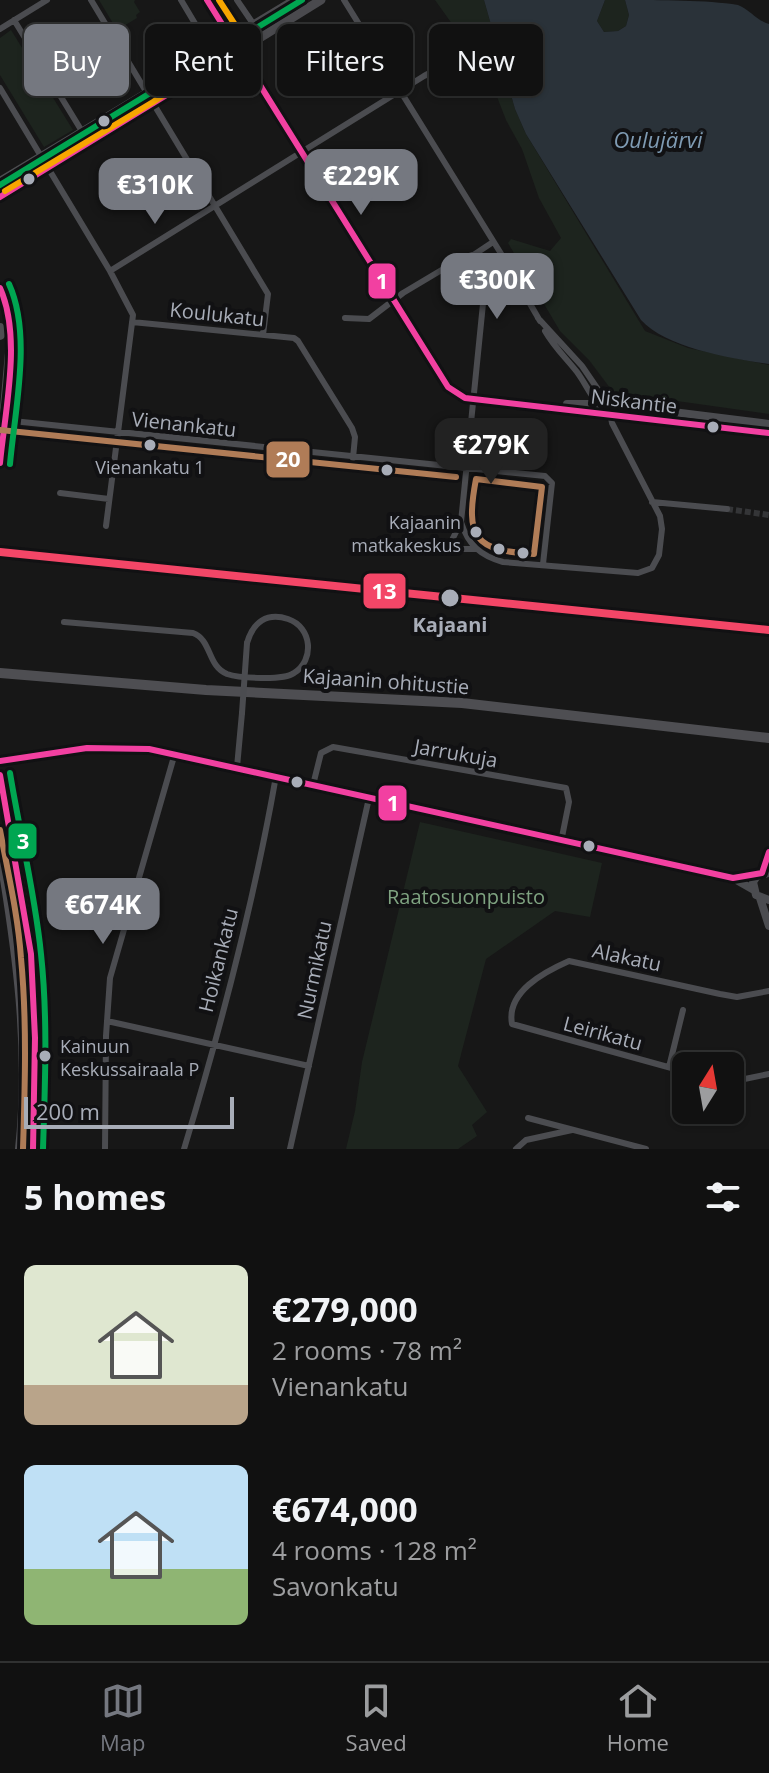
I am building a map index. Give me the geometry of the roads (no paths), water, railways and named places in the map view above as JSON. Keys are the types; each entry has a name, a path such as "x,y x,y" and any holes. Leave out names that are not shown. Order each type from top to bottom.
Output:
{"highway":[{"path":"0,288 8,306 12,331 0,463"},
{"path":"0,328 0,335"},
{"name":"Kajaanin ohitustie","path":"0,673 206,690 462,703 764,737"},
{"path":"0,775 25,911 34,999 36,1061 33,1149"},
{"path":"0,849 25,1056 26,1094 20,1149"},
{"path":"5,901 23,899"},
{"path":"6,913 25,911"}],"main road":[{"path":"207,0 223,24"},
{"path":"256,24 295,0"},
{"path":"261,37 321,0"},
{"path":"0,197 154,96"},
{"path":"0,182 83,133 155,96"}],"street":[{"path":"0,29 47,0"},
{"path":"91,0 268,294 263,335"},
{"path":"181,0 195,24"},
{"path":"237,0 253,24"},
{"path":"344,0 358,24"},
{"path":"14,20 83,133"},
{"path":"261,84 448,387 462,397 474,399"},
{"path":"0,88 131,306 132,322 106,526"},
{"path":"110,271 393,96"},
{"path":"402,96 493,242 553,347 577,372 595,403"},
{"path":"345,318 369,319 460,259 475,254 493,242"},
{"path":"475,254 486,274 461,522 450,547 475,549"},
{"path":"461,522 475,549 486,557 503,562 638,573 648,571 659,555 660,516 608,408 582,366 538,318"},
{"name":"Koulukatu","path":"132,322 294,338 352,428 353,458"},
{"name":"Niskantie","path":"474,399 769,424"},
{"name":"Niskantie","path":"542,405 595,403 608,408 769,433"},
{"name":"Vienankatu","path":"2,420 545,476 552,483 543,564"},
{"path":"60,493 109,499"},
{"path":"652,502 727,509"},
{"path":"64,622 193,633 201,636 217,666 230,675 290,676 302,667 308,651 304,631 294,621 280,616 264,618 253,627 247,643 242,713 237,767"},
{"path":"0,761 107,746 175,753 561,842 733,878 763,874"},
{"name":"Jarrukuja","path":"313,785 321,753 333,747 566,788 569,802 561,842"},
{"path":"105,1149 107,1021 112,968 175,753"},
{"name":"Hoikankatu","path":"184,1149 243,930 276,776"},
{"name":"Nurmikatu","path":"290,1149 369,798"},
{"path":"769,852 763,874 753,882 761,896 769,926"},
{"path":"733,878 761,896"},
{"name":"Alakatu","path":"512,1024 516,1000 529,984 569,961 737,997 769,991"},
{"path":"669,1067 683,1010"},
{"path":"107,1021 309,1066"},
{"name":"Leirikatu","path":"512,1024 672,1068"},
{"path":"744,1079 769,1074"},
{"path":"528,1118 646,1149"},
{"path":"516,1149 526,1140 576,1130"}],"water":[{"name":"Oulujärvi","path":"484,0 605,0 597,21 604,32 618,31 626,26 629,15 625,0 738,5 769,24 769,364 683,345 652,330 641,320 526,134 515,109 511,96 543,96 543,24 491,24"}],"tunnel":[{"path":"727,509 769,515"}],"place":[{"name":"Vienankatu 1","path":"150,445"},
{"name":"Kajaanin matkakeskus","path":"476,532"},
{"name":"Kajaani","path":"450,598"},
{"name":"Kainuun Keskussairaala P","path":"45,1056"}],"park label":[{"name":"Raatosuonpuisto","path":"466,896"}]}
